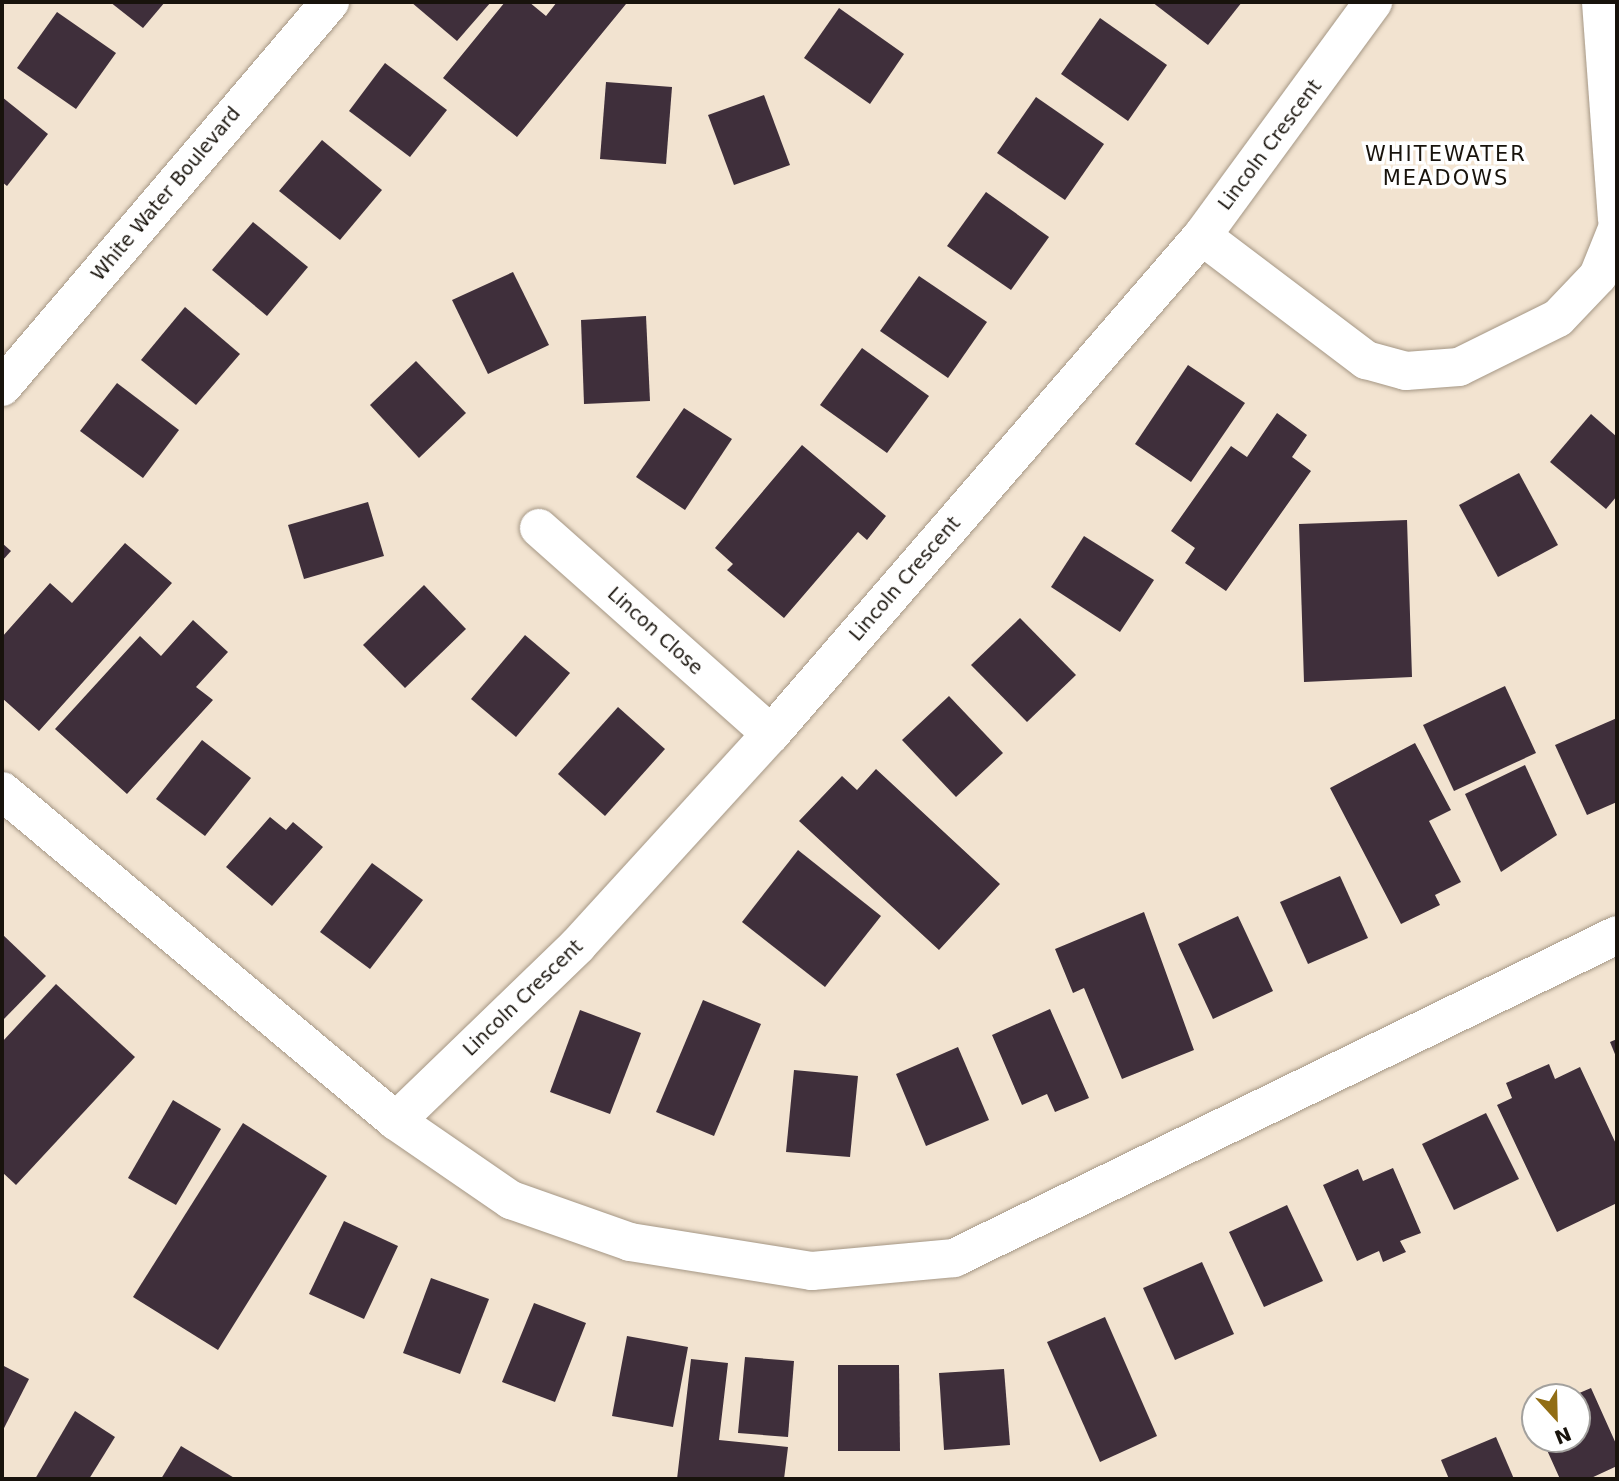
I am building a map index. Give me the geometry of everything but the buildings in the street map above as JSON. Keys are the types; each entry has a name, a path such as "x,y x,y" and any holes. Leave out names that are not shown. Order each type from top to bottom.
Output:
{"street":[{"name":"White Water Boulevard","path":"2,387 330,2"},
{"name":"Lincoln Crescent","path":"396,1121 578,945 771,734 1202,236 1373,2"},
{"path":"1601,2 1617,219"},
{"path":"1202,236 1366,360 1406,371 1458,368 1558,318 1598,276 1617,229"},
{"name":"Lincon Close","path":"538,528 771,734"},
{"path":"2,791 396,1121 511,1200 630,1242 812,1271 954,1258 1617,935"}],"district":[{"name":"WHITEWATER MEADOWS","path":"1446,166"}]}
